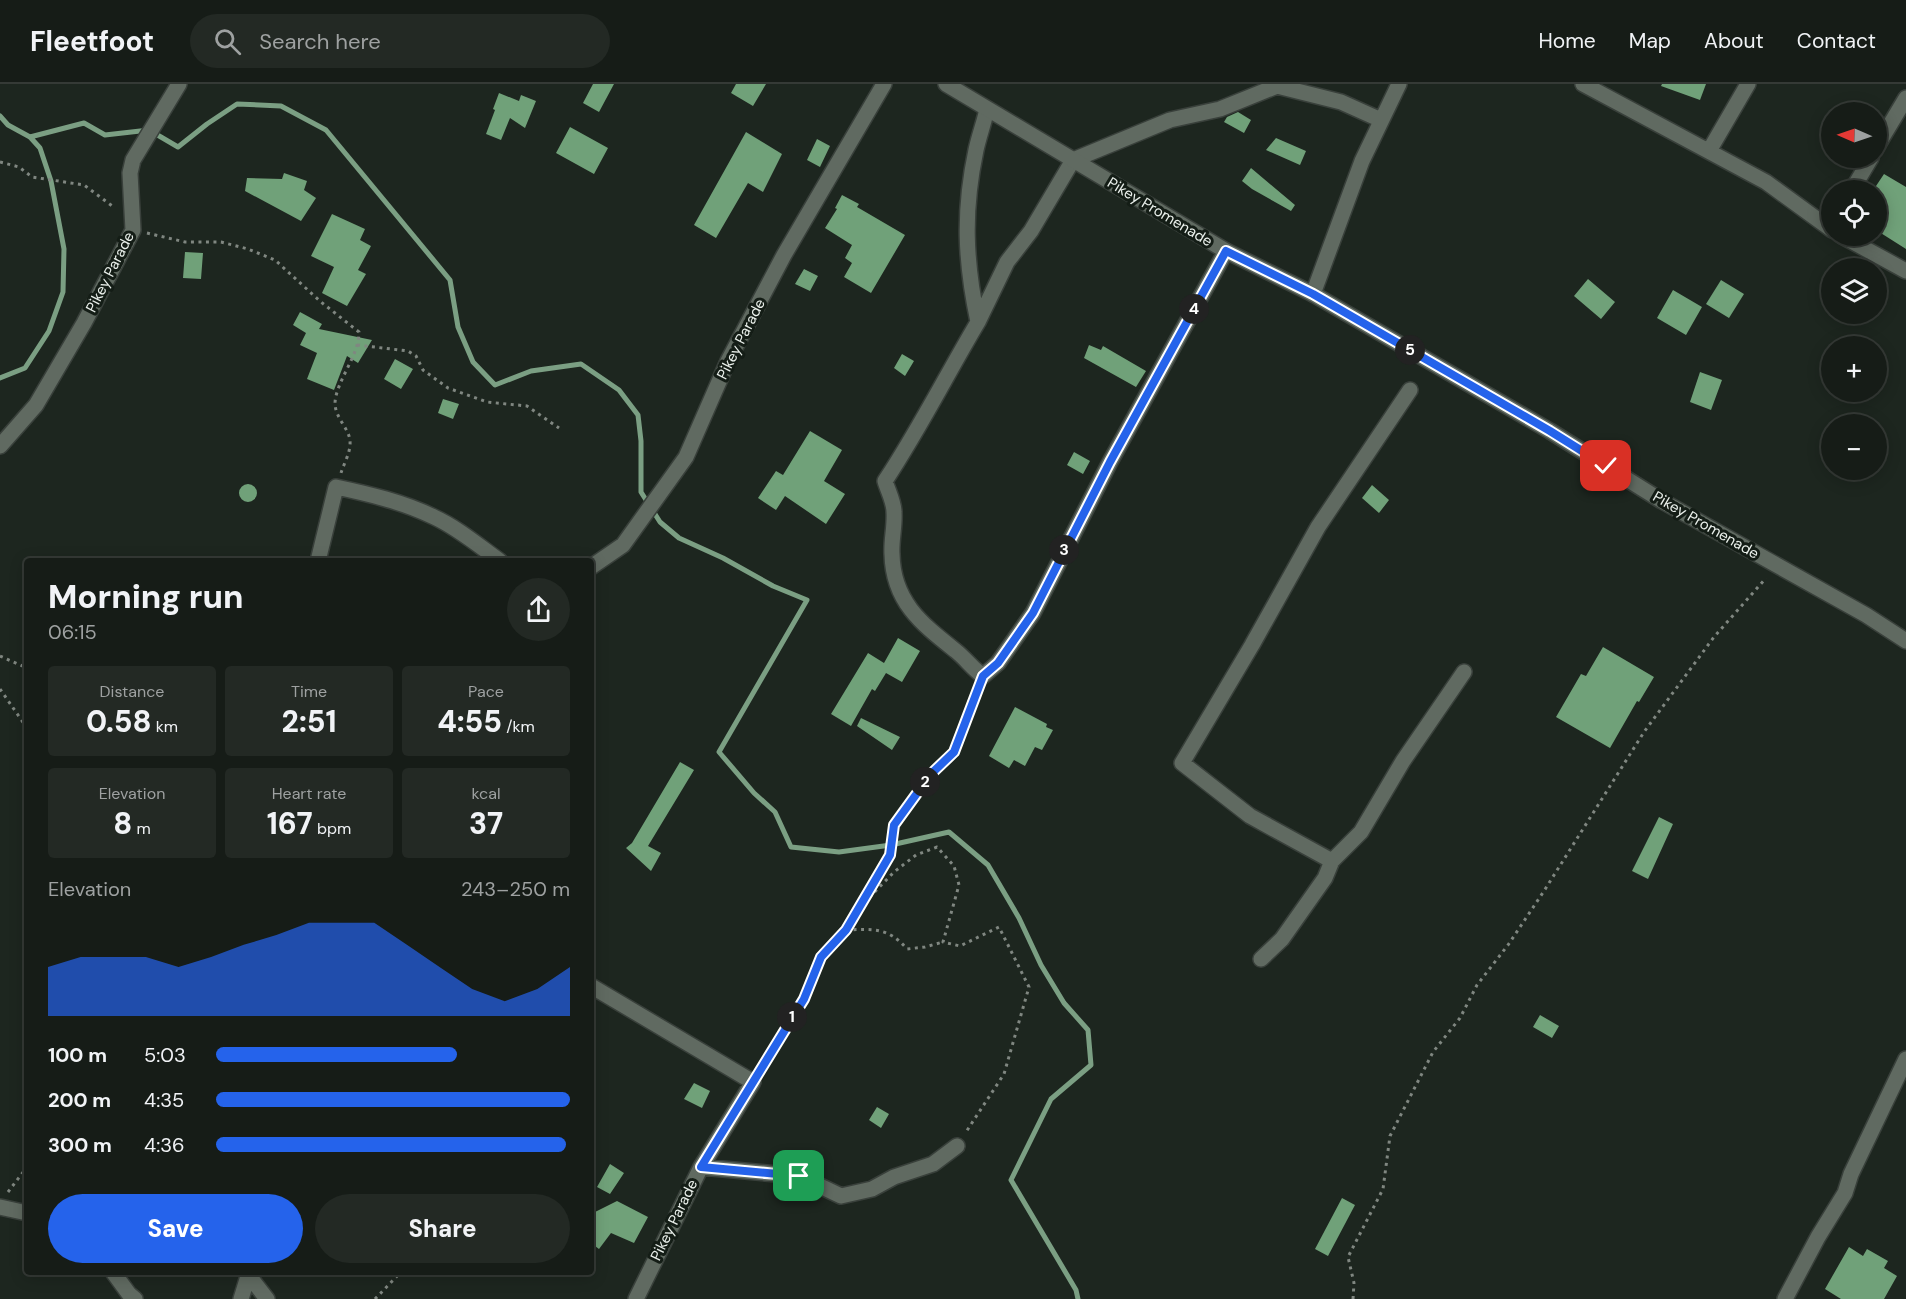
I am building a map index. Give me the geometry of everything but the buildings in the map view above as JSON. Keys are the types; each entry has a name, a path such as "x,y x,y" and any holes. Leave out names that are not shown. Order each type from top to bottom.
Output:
{"street":[{"name":"Pikey Parade","path":"0,446 36,405 84,323 133,230 130,173 133,160 179,84"},
{"name":"Pikey Promenade","path":"946,84 964,88 987,109 1226,251 1313,294 1550,431 1662,501 1866,615 1906,641"},
{"path":"1313,294 1362,160 1399,84"},
{"path":"1708,151 1748,84"},
{"path":"1588,85 1766,182 1821,220"},
{"path":"1226,251 1110,462 1033,613 998,663 983,676 974,670 958,652 928,629 904,602 894,573 891,552 894,509 885,481 904,452 978,321 1007,262 1031,231 1073,160 1170,120 1220,109 1277,86 1341,102 1380,120"},
{"name":"Pikey Parade","path":"594,565 623,545 686,457 734,350 784,255 880,90"},
{"path":"1887,130 1906,98"},
{"path":"978,321 968,263 967,228 976,148 987,109"},
{"path":"1863,246 1906,271"},
{"path":"1332,861 1250,816 1182,764 1318,527 1410,390"},
{"path":"319,558 336,487 397,503 435,517 470,538 496,558"},
{"path":"1262,959 1282,939 1325,878 1332,861 1361,832 1403,761 1464,672"},
{"path":"594,988 753,1082"},
{"path":"1785,1299 1845,1192 1851,1174 1906,1059"},
{"name":"Pikey Parade","path":"636,1299 701,1167 753,1082"},
{"path":"701,1167 799,1176 841,1196 872,1189 894,1177 933,1164 957,1146"},
{"path":"3,1200 24,1212"},
{"path":"115,1275 135,1299"},
{"path":"241,1299 247,1275"},
{"path":"248,1275 267,1299"}],"path":[{"path":"0,162 19,167 32,177 84,185 113,206 133,230 185,242 221,242 248,249 275,260 358,332 357,345 335,401 337,413 350,438 350,447 336,487"},
{"path":"357,345 408,351 416,356 423,370 448,388 487,402 527,406 559,428"},
{"path":"1353,1299 1354,1283 1348,1257 1383,1189 1390,1136 1433,1052 1461,1018 1477,985 1508,945 1544,891 1644,732 1714,638 1777,566"},
{"path":"0,656 24,667"},
{"path":"753,1082 804,999 821,957 846,930 890,855 894,825 931,774 954,752 983,676"},
{"path":"0,689 24,724"},
{"path":"859,908 901,866 916,855 937,847 954,866 959,885 943,942"},
{"path":"846,930 873,929 896,936 907,949 943,942 960,946 999,927 1029,987 1004,1074 957,1146"},
{"path":"3,1200 24,1171"},
{"path":"375,1299 399,1275"}],"waterway":[{"path":"30,137 84,123 105,135 149,130 178,147 237,104 281,106 326,130 450,280 458,327 473,362 495,385 531,371 581,364 619,390 638,415 641,441 641,492 660,522 679,538 723,558 773,586 807,600 719,752 754,793 775,812 791,847 839,852 891,845 949,832 988,865 1019,918 1041,965 1064,1003 1088,1030 1091,1065 1051,1099 1011,1180 1076,1290 1078,1299"},
{"path":"0,116 8,125 30,137 40,148 51,181 64,249 63,292 49,331 25,368 0,378"}],"route":[{"path":"799,1176 701,1167 804,999 821,957 846,930 890,855 894,825 931,774 954,752 983,676 998,663 1033,613 1110,462 1226,251 1313,294 1550,431 1606,466"}]}
